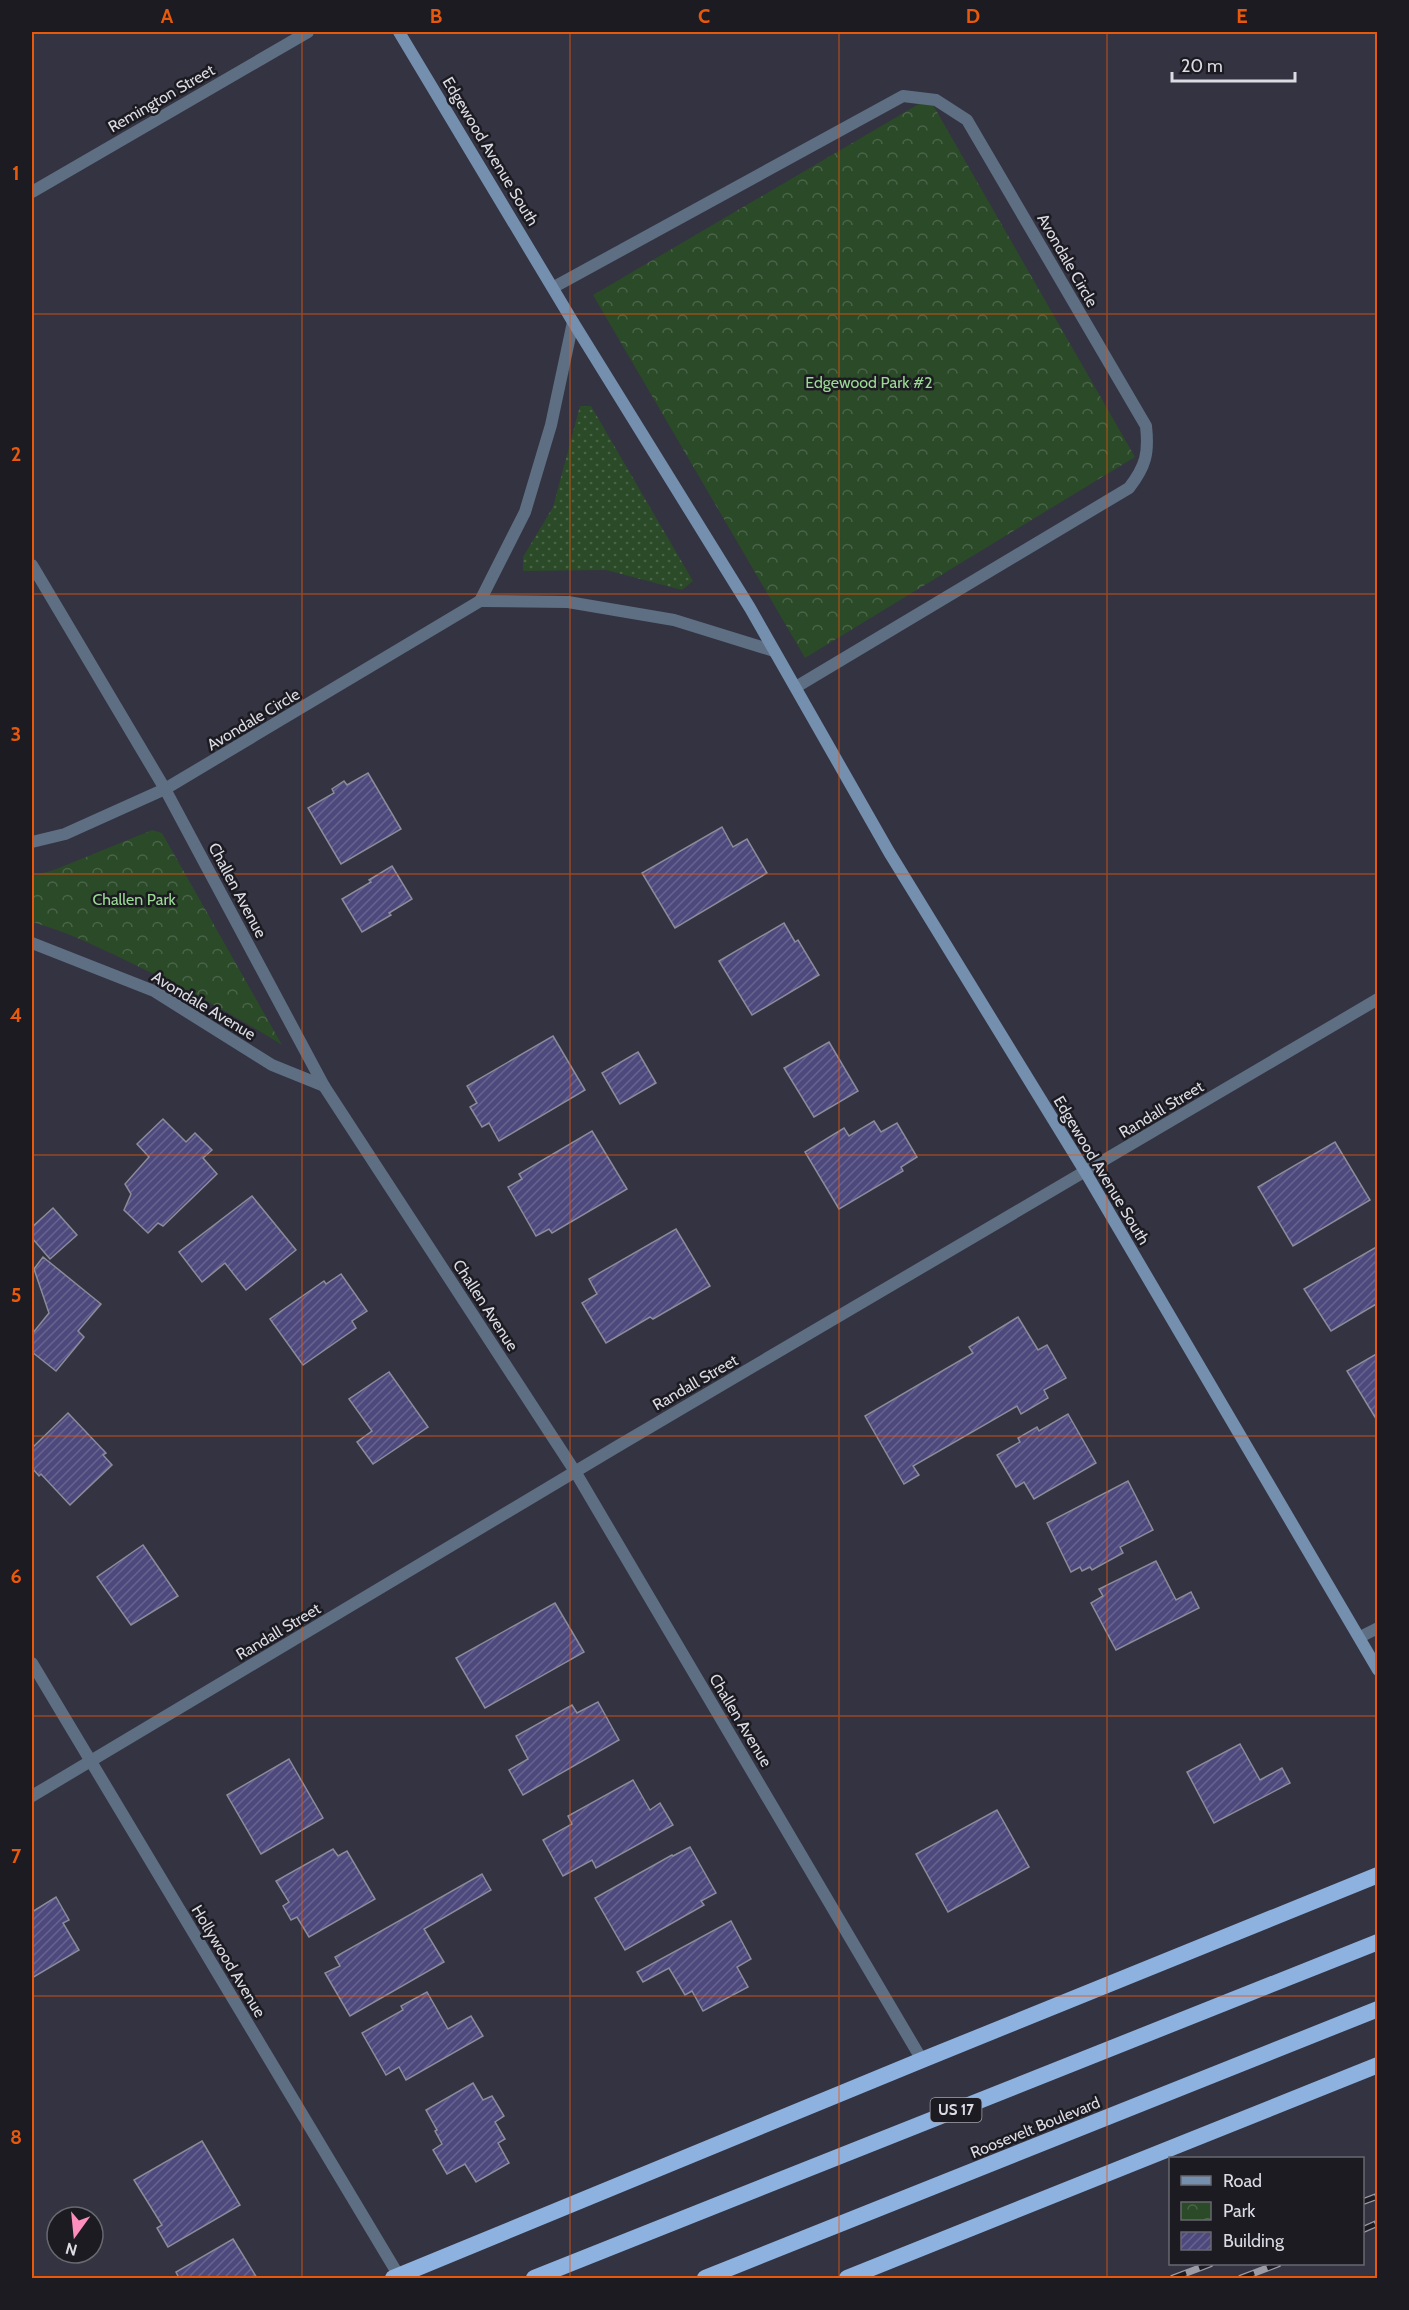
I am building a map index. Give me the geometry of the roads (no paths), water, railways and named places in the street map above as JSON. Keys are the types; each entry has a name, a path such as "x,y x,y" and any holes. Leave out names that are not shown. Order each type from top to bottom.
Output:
{"highway":[{"path":"396,2277 1377,1875"},
{"name":"US 17","path":"534,2278 1377,1942"},
{"name":"Roosevelt Boulevard","path":"705,2278 1377,2008"},
{"path":"847,2278 1377,2065"}],"main road":[{"name":"Edgewood Avenue South","path":"399,32 554,288"},
{"path":"554,288 796,687"},
{"name":"Edgewood Avenue South","path":"796,687 889,852 1086,1173 1360,1637 1377,1670"}],"street":[{"name":"Remington Street","path":"32,192 308,32"},
{"name":"Avondale Circle","path":"554,288 903,96 936,100 967,120 1146,426 1148,447 1141,472 1129,488 796,687"},
{"path":"573,322 551,425 525,512 480,601 568,602 675,620 774,651"},
{"name":"Challen Avenue","path":"32,565 165,789 324,1086 576,1473 922,2060"},
{"name":"Avondale Circle","path":"32,842 65,834 165,789 480,601"},
{"name":"Avondale Avenue","path":"32,943 154,991 272,1065 324,1086"},
{"name":"Randall Street","path":"32,1796 1377,999"},
{"path":"1360,1637 1377,1628"},
{"name":"Hollywood Avenue","path":"32,1663 396,2277"}],"railway":[{"path":"1364,2201 1378,2196"},
{"path":"1364,2229 1378,2223"},
{"path":"1173,2278 1207,2265"},
{"path":"1241,2278 1275,2265"}],"park label":[{"name":"Edgewood Park #2","path":"869,382"},
{"name":"Challen Park","path":"134,899"}]}
